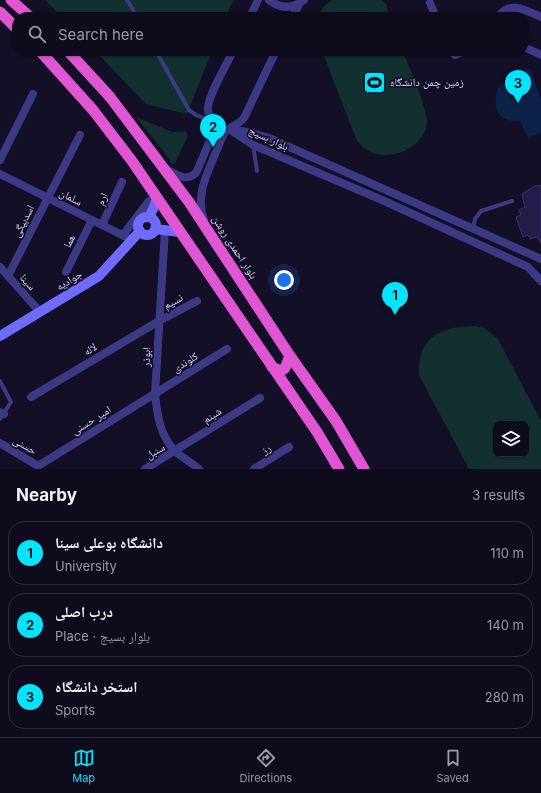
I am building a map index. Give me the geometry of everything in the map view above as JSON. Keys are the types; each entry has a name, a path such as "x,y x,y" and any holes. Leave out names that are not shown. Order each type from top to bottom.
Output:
{"highway":[{"path":"11,0 24,12"},
{"path":"23,0 34,12"},
{"path":"0,12 12,23"},
{"path":"0,22 12,32"},
{"path":"44,56 93,110 132,161 153,199 180,232 317,432 338,469"},
{"name":"بلوار احمدی روشن","path":"73,56 110,97 164,168 210,234 290,356 336,421 364,469"},
{"path":"272,367 281,371 286,368 290,356"}],"main road":[{"path":"149,218 154,208 153,199"},
{"path":"160,229 155,222 149,218 145,218 139,223 138,227 142,234 150,234 160,229 180,232"},
{"name":"جوادیه","path":"0,336 99,276 127,238 140,231"}],"street":[{"path":"252,12 258,0"},
{"path":"269,0 282,7 291,7 302,2"},
{"path":"296,12 302,2"},
{"path":"430,3 434,12"},
{"path":"502,12 510,3 541,17"},
{"path":"529,50 541,55"},
{"path":"164,168 182,177 189,177 196,173 214,131 208,109 210,100 231,56"},
{"path":"210,234 202,213 201,193 210,165 224,134 229,129 240,123 244,118 274,56"},
{"path":"0,160 33,94"},
{"name":"بلوار بسیج","path":"229,129 253,145 382,200 528,267 541,281"},
{"name":"بلوار بسیج","path":"229,129 269,138 541,259"},
{"path":"48,198 80,135"},
{"name":"سلمان","path":"0,174 127,238"},
{"name":"ارم","path":"102,225 122,182"},
{"name":"اسدبیگی","path":"8,276 48,198"},
{"path":"127,238 153,199"},
{"name":"هما","path":"66,272 92,220"},
{"name":"ابوذر","path":"160,229 159,321 155,394 158,422 175,451 199,469"},
{"name":"سینا","path":"0,267 40,312"},
{"name":"نسیم","path":"159,321 197,301"},
{"name":"لاله","path":"31,397 159,321"},
{"name":"کلوندی","path":"155,394 227,349"},
{"name":"امیر حسنی","path":"38,466 155,394"},
{"name":"شبنم","path":"175,451 260,398"},
{"name":"حسنی","path":"0,443 38,466"},
{"name":"رز","path":"254,469 289,447"},
{"name":"سنبل","path":"145,469 175,451"}],"lane":[{"path":"127,0 134,12"},
{"path":"159,56 189,110 196,115 229,129"},
{"path":"253,145 257,171"},
{"path":"473,229 475,219 481,211 512,201"},
{"path":"0,381 11,402 1,415"}],"green space":[{"path":"45,0 233,0 228,12 57,12"},
{"path":"332,0 381,0 386,4 388,12 320,12 324,6"},
{"path":"100,56 210,56 187,114 146,104"},
{"name":"زمین چمن دانشگاه","path":"324,56 405,56 425,109 427,124 424,133 412,146 395,154 377,154 368,151 357,141"},
{"path":"136,117 172,132 186,131 188,136 175,163 172,164"},
{"path":"476,326 486,329 498,339 541,421 541,469 469,469 419,375 419,362 422,351 427,342 442,331 452,328"}],"water":[{"path":"530,68 541,100 541,133 528,137 520,121 508,120 500,115 497,111 495,102 498,88 506,83 507,75"}],"building":[{"path":"541,185 541,243 537,237 530,239 528,235 523,237 516,217 521,215 519,210 525,207 522,194 535,186"}],"place":[{"name":"زمین چمن دانشگاه","path":"374,82"},
{"name":"استخر دانشگاه","path":"518,103"},
{"name":"درب اصلی","path":"213,147"},
{"name":"دانشگاه بوعلی سینا","path":"395,315"}]}
